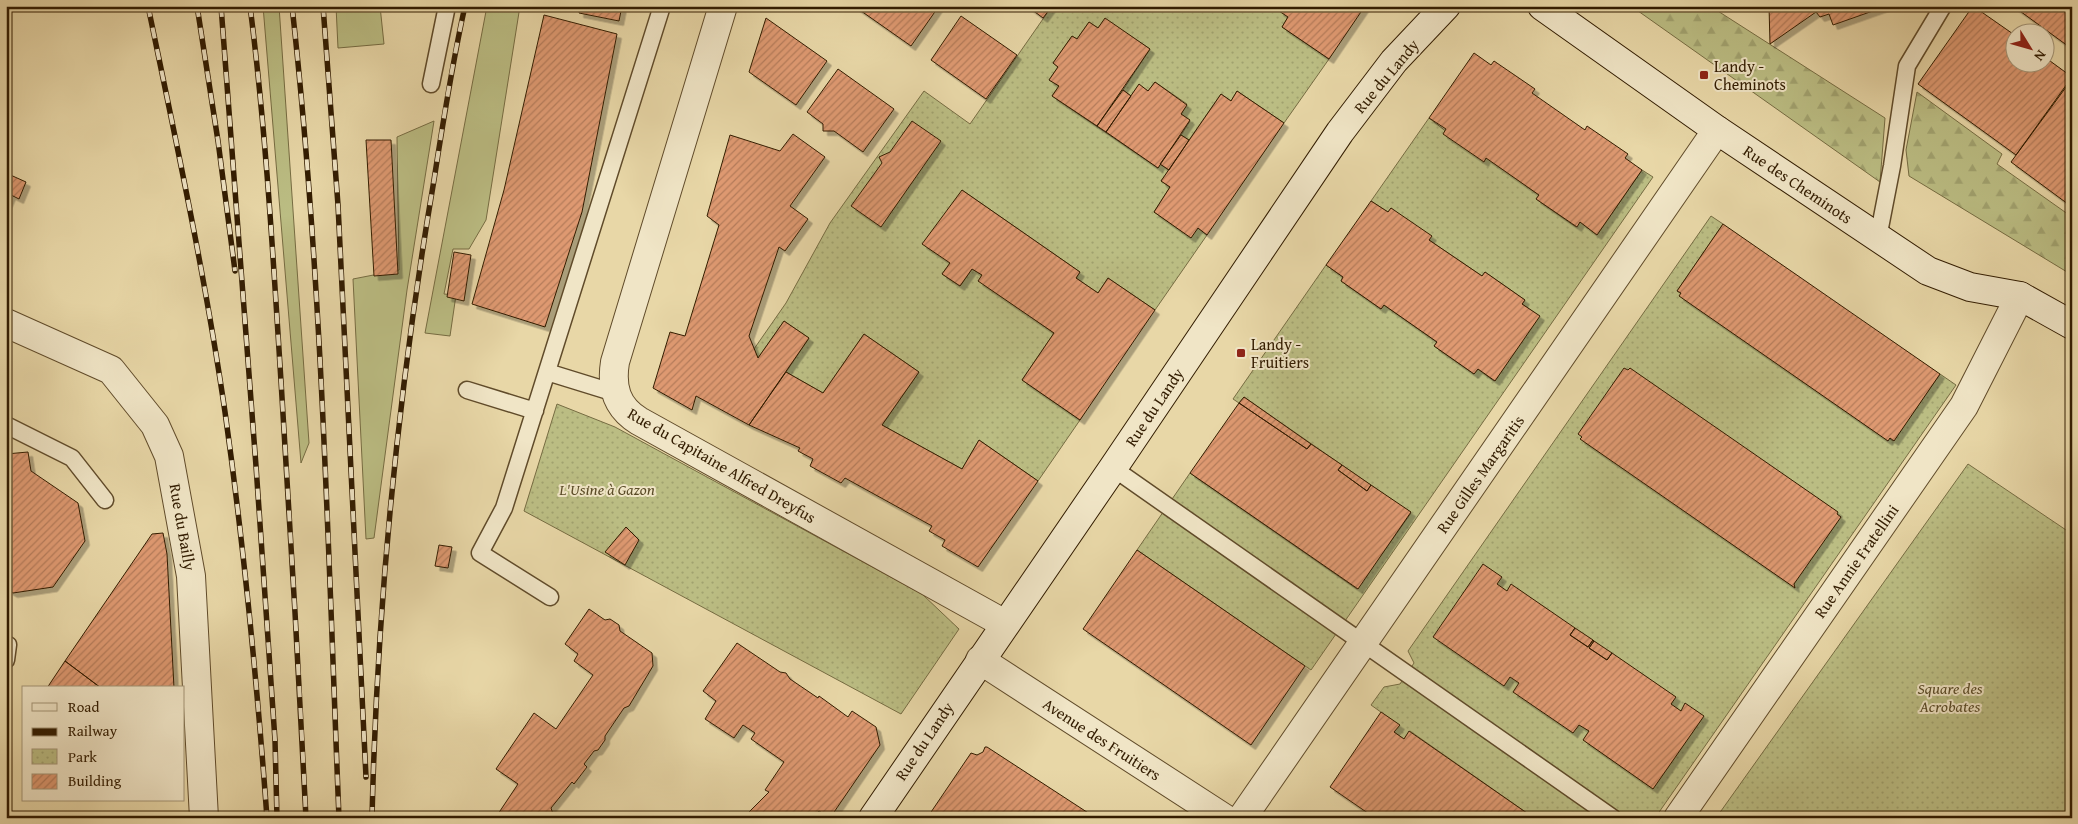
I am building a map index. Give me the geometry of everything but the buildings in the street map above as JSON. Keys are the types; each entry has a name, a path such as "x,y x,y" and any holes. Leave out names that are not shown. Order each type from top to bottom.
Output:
{"street":[{"name":"Rue du Capitaine Alfred Dreyfus","path":"723,6 615,362 613,375 614,393 630,416 1005,624"},
{"name":"Rue du Landy","path":"873,818 1340,132 1394,61 1446,6"},
{"name":"Rue des Cheminots","path":"1542,6 1717,130 1928,271 1970,287 2020,296 2072,325"},
{"name":"Rue Gilles Margaritis","path":"1242,818 1717,130"},
{"name":"Rue Annie Fratellini","path":"1678,818 1964,406 2020,296"},
{"name":"Rue du Bailly","path":"6,323 111,370 155,425 170,456 191,576 204,818"},
{"name":"Avenue des Fruitiers","path":"980,660 1224,818"}],"lane":[{"path":"431,84 447,6"},
{"path":"550,597 480,553 504,508 662,6"},
{"path":"1878,238 1892,166 1907,66 1943,6"},
{"path":"547,372 614,393"},
{"path":"468,390 534,411"},
{"path":"6,425 72,458 105,500"},
{"path":"1113,468 1613,818"},
{"path":"6,644 8,645 6,660"}],"green space":[{"path":"263,6 279,6 309,443 301,463"},
{"path":"336,6 380,6 384,44 338,48"},
{"path":"487,6 520,6 486,220 469,249 453,249 444,294 456,295 450,336 425,333"},
{"path":"1052,6 1282,6 1288,17 1282,27 1329,59 1284,123 1237,91 1231,101 1221,94 1189,140 1181,135 1190,121 1181,114 1187,104 1155,82 1148,91 1139,85 1131,96 1123,90 1150,49 1105,19 1098,28 1089,22 1077,39 1072,36 1053,63 1058,67 1049,80 1059,86 1052,96 1158,168 1160,164 1169,170 1161,181 1170,187 1154,212 1191,237 1198,228 1207,235 1155,310 1108,278 1098,293 1076,278 1080,272 962,190 950,263 942,274 960,286 972,269 982,275 979,281 1054,333 1022,380 1080,420 1038,481 979,440 962,469 882,425 919,372 864,334 823,393 786,372 809,338 784,321 758,358 754,349 786,303 830,223 924,91 970,124"},
{"path":"1631,6 1710,6 1885,118 1880,182"},
{"path":"1917,92 2002,154 1997,164 2072,217 2072,275 1909,176 1906,150"},
{"path":"1429,118 1484,161 1487,158 1539,195 1536,199 1576,227 1580,222 1597,235 1642,170 1653,177 1311,670 1137,550 1190,473 1357,589 1411,513 1244,397 1239,403 1233,399 1326,265 1343,277 1341,281 1381,309 1384,305 1437,342 1434,346 1474,374 1478,369 1494,381 1539,316 1522,304 1525,300 1485,272 1482,276 1429,240 1391,208 1388,212 1371,201"},
{"path":"434,121 407,290 374,538 366,539 353,279 399,270 397,137"},
{"path":"1711,216 1723,224 1677,291 1893,441 1940,374 1956,385 1655,818 1534,818 1410,731 1404,739 1394,732 1399,725 1371,705 1384,687 1400,684 1414,663 1408,651"},
{"name":"L'Usine à Gazon","path":"557,404 615,427 922,594 959,629 901,714 524,511"},
{"name":"Square des Acrobates","path":"1968,464 2072,534 2072,818 1716,818"}],"railway":[{"path":"148,6 199,259 225,412 249,615 267,818"},
{"path":"197,6 218,141 235,271"},
{"path":"221,6 275,740 277,818"},
{"path":"250,6 265,147 272,240 306,818"},
{"path":"292,6 310,208 323,411 339,818"},
{"path":"323,6 338,205 366,777"},
{"path":"372,818 384,578 400,418 421,259 448,93 465,6"}],"place":[{"name":"Landy - Cheminots","path":"1704,75"},
{"name":"Landy - Fruitiers","path":"1241,353"}]}
